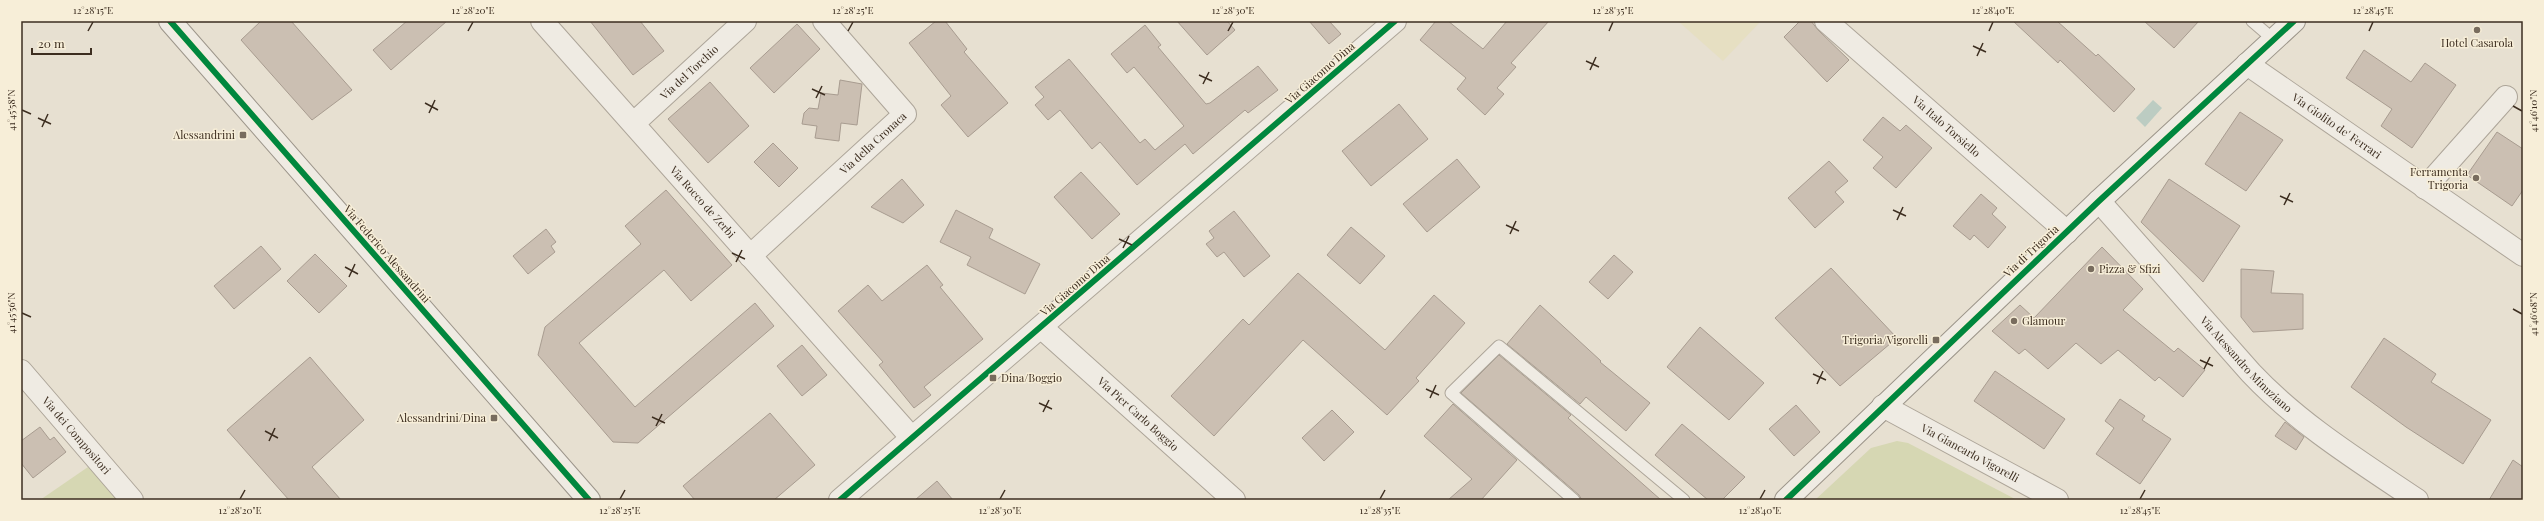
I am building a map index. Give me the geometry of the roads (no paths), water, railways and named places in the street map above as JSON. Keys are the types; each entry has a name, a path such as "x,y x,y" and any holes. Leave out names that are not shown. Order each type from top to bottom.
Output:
{"street":[{"name":"Via Federico Alessandrini","path":"170,21 589,500"},
{"name":"Via Rocco de Zerbi","path":"542,21 634,123 911,438"},
{"name":"Via del Torchio","path":"634,123 744,21"},
{"name":"Via della Cronaca","path":"750,256 905,114 824,21"},
{"name":"Via Giacomo Dina","path":"840,500 1042,328 1394,21"},
{"name":"Via Italo Torsiello","path":"1826,21 2067,232"},
{"name":"Via di Trigoria","path":"1789,499 1883,406 2099,201 2294,21"},
{"name":"Via Giolito de' Ferrari","path":"2248,64 2523,255"},
{"path":"2425,188 2506,97"},
{"name":"Via Alessandro Minuziano","path":"2099,201 2277,399 2331,442 2417,500"},
{"name":"Via Pier Carlo Boggio","path":"1042,328 1234,500"},
{"name":"Via dei Compositori","path":"21,372 132,500"},
{"name":"Via Giancarlo Vigorelli","path":"1883,406 2057,500"}],"lane":[{"path":"2252,21 2274,40"},
{"path":"1574,500 1451,393 1500,346 1684,500"}],"place":[{"name":"Hotel Casarola","path":"2477,30"},
{"name":"Alessandrini","path":"243,135"},
{"name":"Ferramenta Trigoria","path":"2476,178"},
{"name":"Pizza & Sfizi","path":"2091,269"},
{"name":"Glamour","path":"2014,321"},
{"name":"Trigoria/Vigorelli","path":"1936,340"},
{"name":"Dina/Boggio","path":"993,378"},
{"name":"Alessandrini/Dina","path":"494,418"}]}
